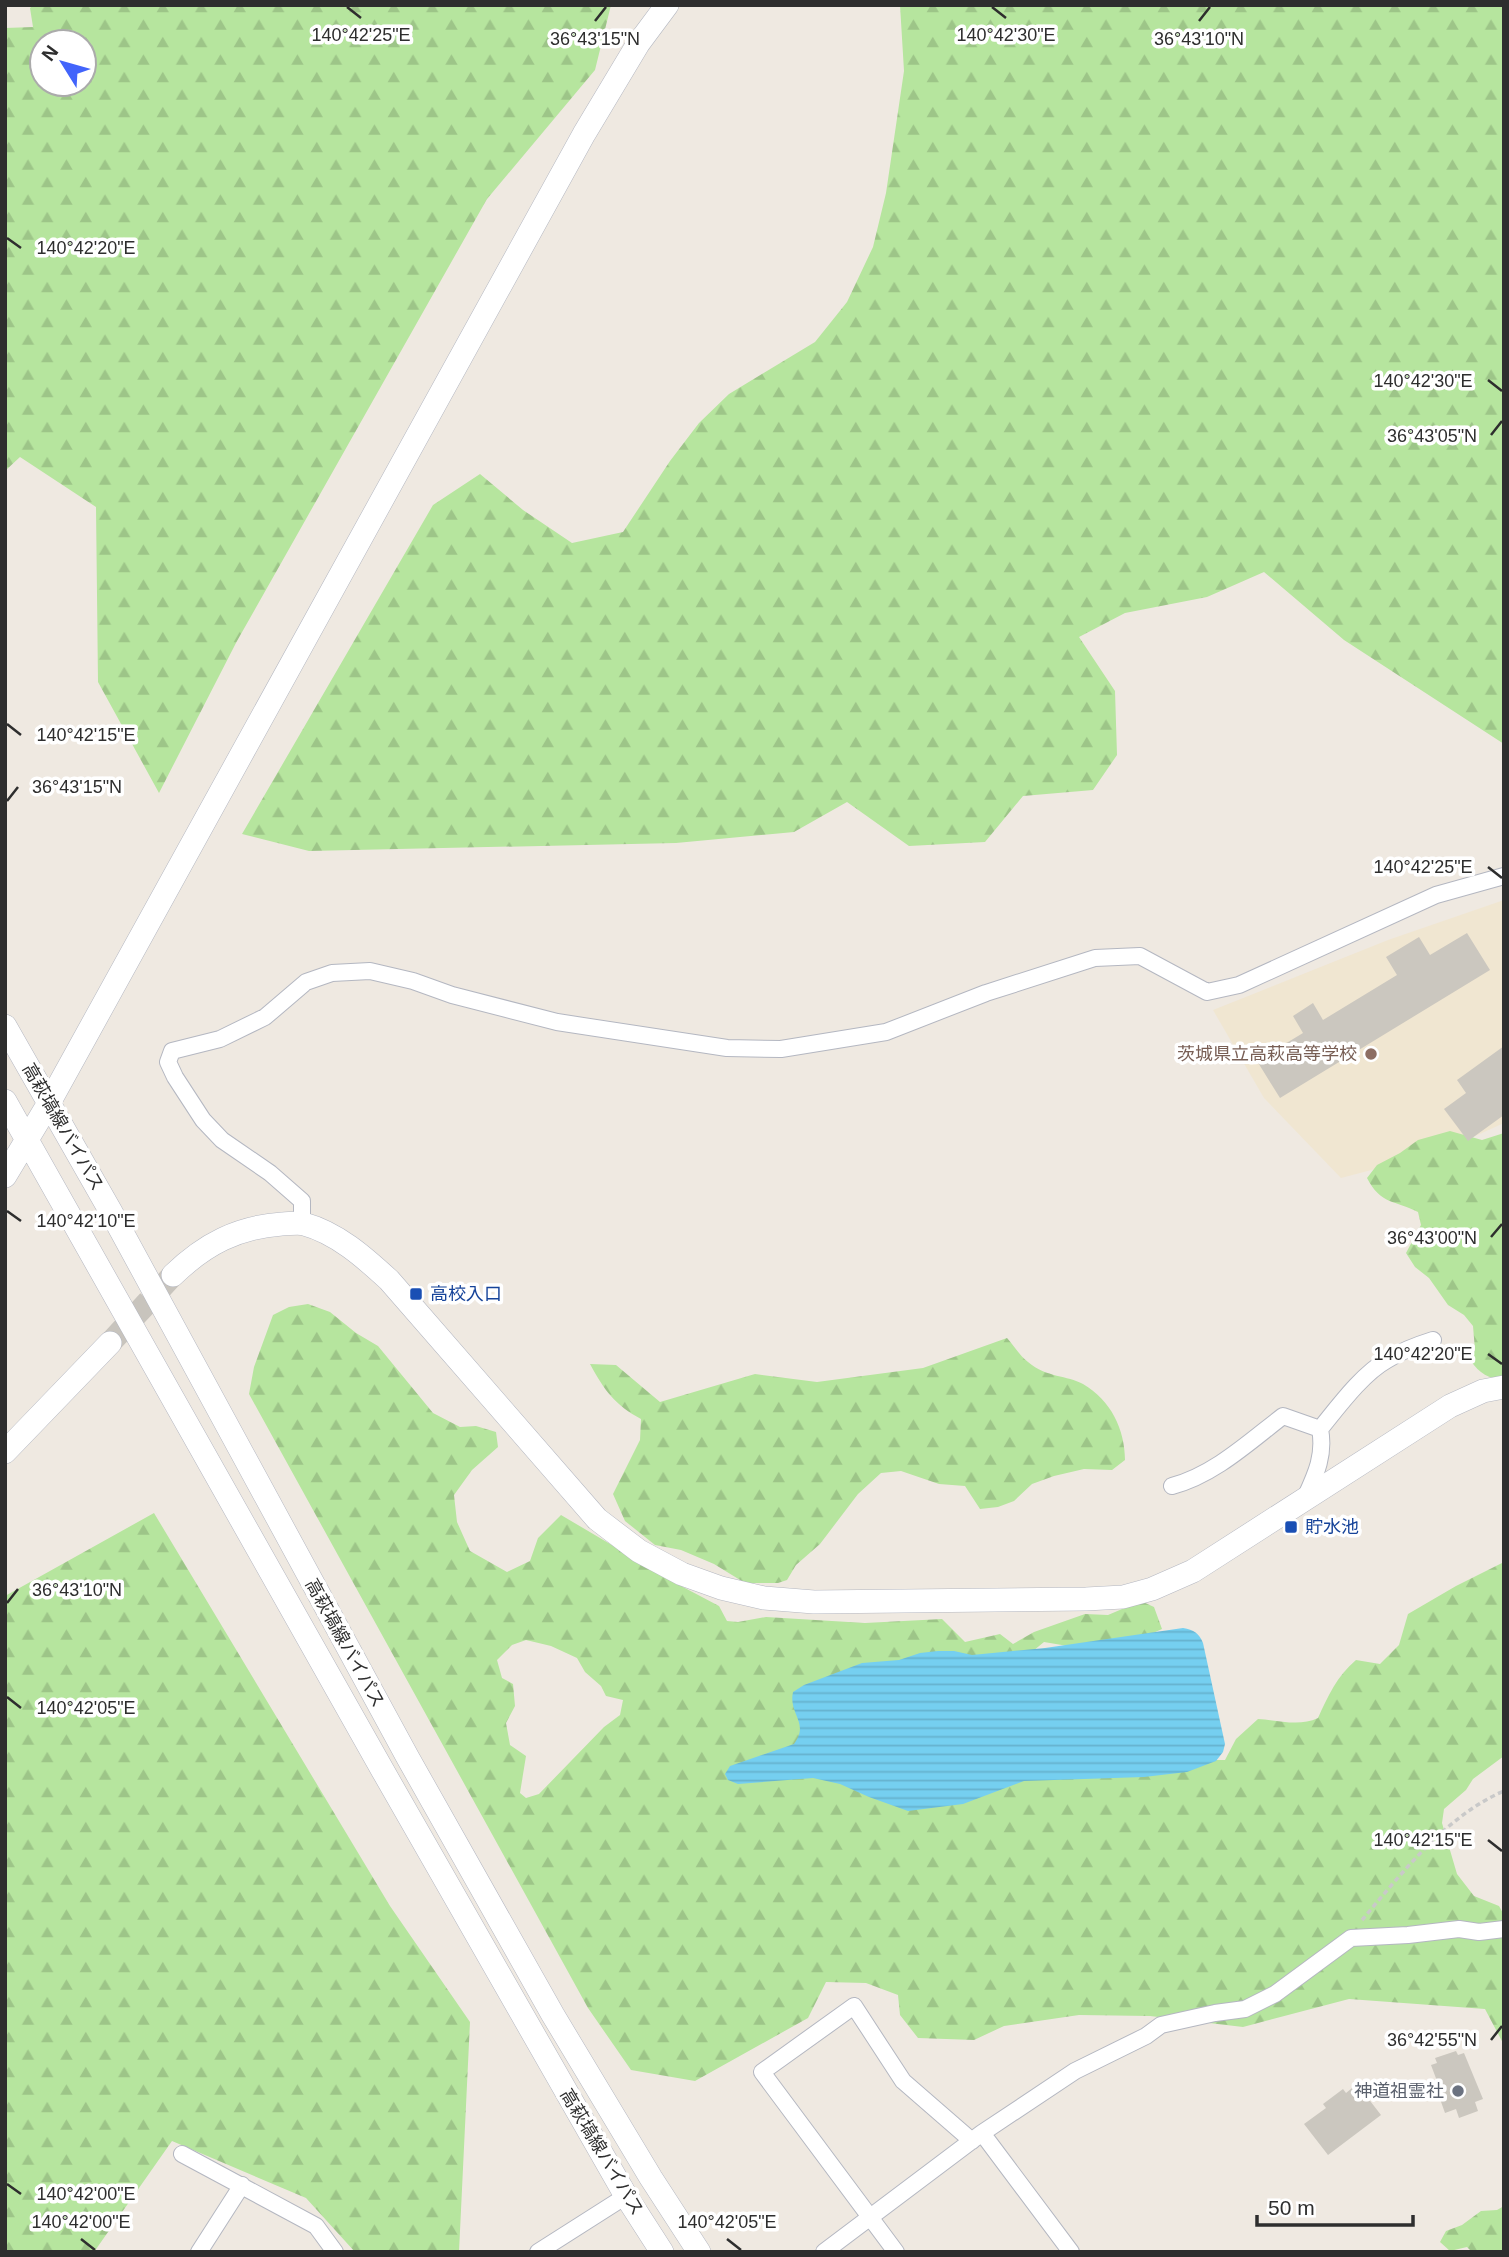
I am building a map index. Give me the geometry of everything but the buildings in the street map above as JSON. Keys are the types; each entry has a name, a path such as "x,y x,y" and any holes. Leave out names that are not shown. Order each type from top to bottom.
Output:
{"street":[{"path":"5,1176 28,1140 584,134 638,44 667,5"},
{"path":"302,1223 302,1201 270,1173 222,1140 203,1120 175,1077 169,1062 173,1051 220,1039 265,1017 306,982 332,973 370,971 557,1022 727,1048 781,1048 886,1032 986,993 1095,958 1140,956 1207,992 1239,985 1436,895 1504,876"},
{"name":"高萩塙線バイパス","path":"5,1026 408,1758 553,2015 650,2178 699,2252"},
{"name":"高萩塙線バイパス","path":"5,1101 529,2028 626,2196 662,2252"},
{"path":"173,1275 210,1244 234,1233 264,1225 302,1223 336,1238 360,1254 388,1280 597,1519 639,1551 682,1574 764,1598 814,1602 1123,1598 1152,1589 1192,1571 1450,1406 1483,1391 1504,1387"},
{"path":"1320,1429 1361,1382 1384,1361 1433,1340"},
{"path":"5,1452 110,1343"},
{"path":"1172,1486 1185,1483 1205,1472 1241,1449 1283,1416 1320,1429"},
{"path":"1304,1500 1321,1458 1323,1443 1320,1429"},
{"path":"824,2252 977,2137 1075,2071 1146,2036 1161,2025 1245,2009 1275,1994 1351,1938 1408,1936 1459,1929 1479,1932 1504,1930"},
{"path":"896,2252 762,2072 854,2006 903,2081 977,2137 1071,2252"},
{"path":"182,2154 316,2226 335,2252"},
{"path":"199,2252 242,2185"},
{"path":"538,2252 626,2196"}],"path":[{"path":"1351,1938 1361,1921 1430,1843 1452,1823 1504,1791"}],"shaded area":[{"name":"茨城県立高萩高等学校","path":"1504,900 1504,1123 1440,1152 1341,1178 1264,1098 1213,1010 1388,940"}],"green space":[{"path":"33,5 611,5 595,70 487,199 237,641 159,793 98,682 96,507 20,457 5,471 5,28 33,27 30,8"},
{"path":"900,5 1504,5 1504,744 1344,640 1264,572 1207,597 1125,613 1079,637 1115,691 1117,755 1093,790 1023,796 985,842 909,846 847,802 794,832 676,843 309,851 242,834 433,505 480,474 523,510 572,543 623,532 699,423 729,394 815,342 847,302 873,247 886,193 904,71"},
{"path":"1450,1131 1482,1140 1504,1133 1504,1380 1489,1377 1474,1365 1471,1361 1475,1350 1473,1326 1464,1315 1448,1305 1429,1278 1415,1267 1406,1253 1421,1225 1418,1212 1383,1197 1367,1178 1377,1165 1418,1140"},
{"path":"308,1304 330,1312 356,1333 378,1346 433,1413 460,1427 476,1426 496,1432 498,1447 472,1470 454,1495 457,1522 470,1551 507,1572 530,1561 538,1538 561,1515 719,1606 727,1621 738,1622 766,1617 865,1623 942,1619 965,1642 1000,1634 1013,1644 1034,1632 1085,1614 1108,1615 1141,1601 1154,1607 1162,1629 1109,1653 1044,1642 1033,1651 1211,1760 1225,1760 1236,1739 1258,1719 1296,1723 1318,1718 1329,1694 1349,1666 1356,1660 1380,1664 1399,1645 1408,1614 1504,1562 1504,1756 1473,1779 1466,1790 1444,1809 1442,1823 1457,1874 1474,1896 1499,1906 1504,1915 1504,2045 1485,2009 1349,1999 1243,2027 1150,2016 1079,2015 1004,2026 974,2040 918,2038 900,2015 898,1995 866,1983 826,1982 808,2018 695,2081 631,2070 588,2008 249,1394 254,1367 273,1315 289,1307","holes":["526,1640 551,1646 577,1658 585,1672 601,1686 606,1696 623,1700 620,1715 604,1727 539,1794 526,1798 520,1793 526,1756 510,1745 506,1723 515,1706 513,1684 502,1678 497,1660 512,1645"]},
{"path":"1007,1338 1022,1357 1035,1367 1083,1384 1101,1398 1119,1427 1125,1460 1112,1470 1084,1469 1054,1476 1032,1484 1014,1501 998,1507 980,1509 965,1486 939,1484 901,1471 881,1473 858,1494 820,1544 796,1565 787,1580 778,1583 745,1583 714,1564 681,1550 655,1545 625,1521 613,1494 640,1440 641,1419 611,1396 590,1364 616,1365 660,1402 755,1374 817,1382 923,1368"},
{"path":"154,1513 390,1906 470,2022 459,2252 355,2252 306,2198 172,2141 94,2252 5,2252 5,1596"},
{"path":"1504,2206 1504,2252 1472,2252 1467,2247 1450,2251 1440,2242 1446,2231 1462,2225 1481,2211 1497,2210"}],"water":[{"path":"1183,1628 1196,1632 1203,1643 1225,1744 1216,1761 1187,1772 1144,1777 1024,1781 963,1804 908,1811 840,1784 813,1778 738,1784 728,1780 725,1774 730,1766 794,1744 800,1730 793,1706 793,1692 804,1685 862,1663 899,1660 938,1651 972,1655 1045,1648"}],"tunnel":[{"path":"110,1343 173,1275"}],"place":[{"name":"茨城県立高萩高等学校","path":"1371,1054"},
{"name":"高校入口","path":"416,1294"},
{"name":"貯水池","path":"1291,1527"},
{"name":"神道祖霊社","path":"1458,2091"}]}
